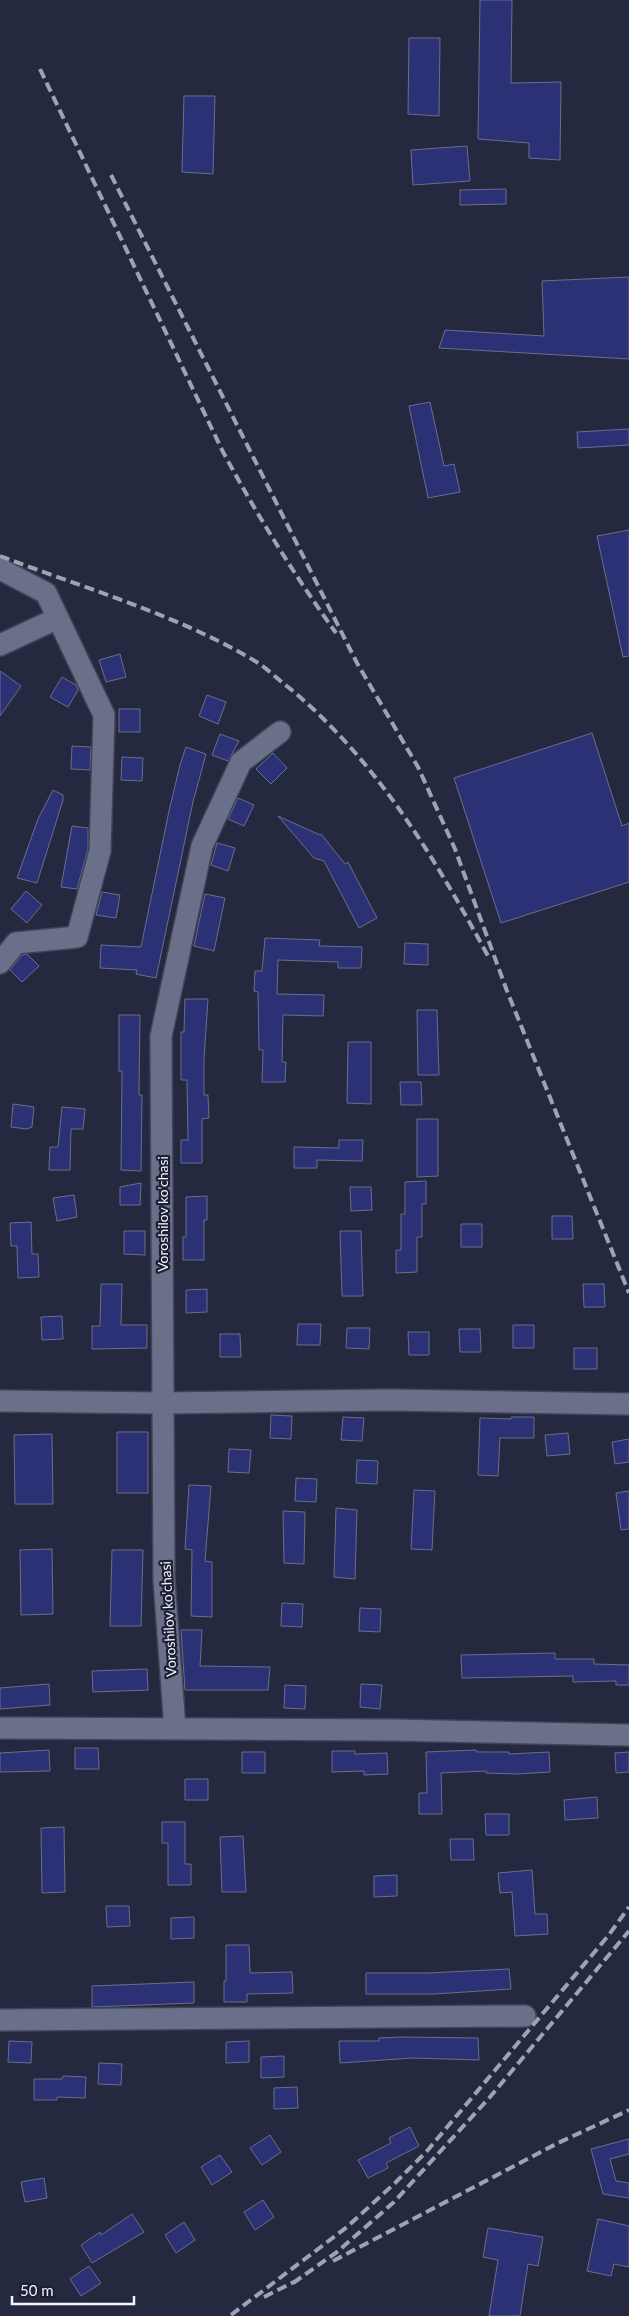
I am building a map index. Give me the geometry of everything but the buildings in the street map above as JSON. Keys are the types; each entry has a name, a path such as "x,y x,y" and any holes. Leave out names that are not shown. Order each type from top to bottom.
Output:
{"street":[{"path":"0,569 46,593 104,715 100,851 77,937 16,943 0,962"},
{"path":"0,645 58,618"},
{"name":"Voroshilov ko'chasi","path":"175,1729 164,1580 161,1036 202,846 241,762 280,732"},
{"path":"0,1402 163,1403 389,1400 629,1404"},
{"path":"0,1728 392,1730 629,1734"},
{"path":"0,2020 525,2016"}],"railway":[{"path":"40,69 222,450 276,543 336,633"},
{"path":"111,175 357,663 418,767 455,849 507,991 629,1293"},
{"path":"0,556 163,616 225,645 268,670 319,715 376,777 401,811 447,883 488,956"},
{"path":"231,2315 347,2227 427,2151 608,1936 629,1907"},
{"path":"293,2283 337,2252 394,2202 490,2097 629,1931"},
{"path":"333,2261 558,2143 629,2110"},
{"path":"264,2297 298,2280"}]}
